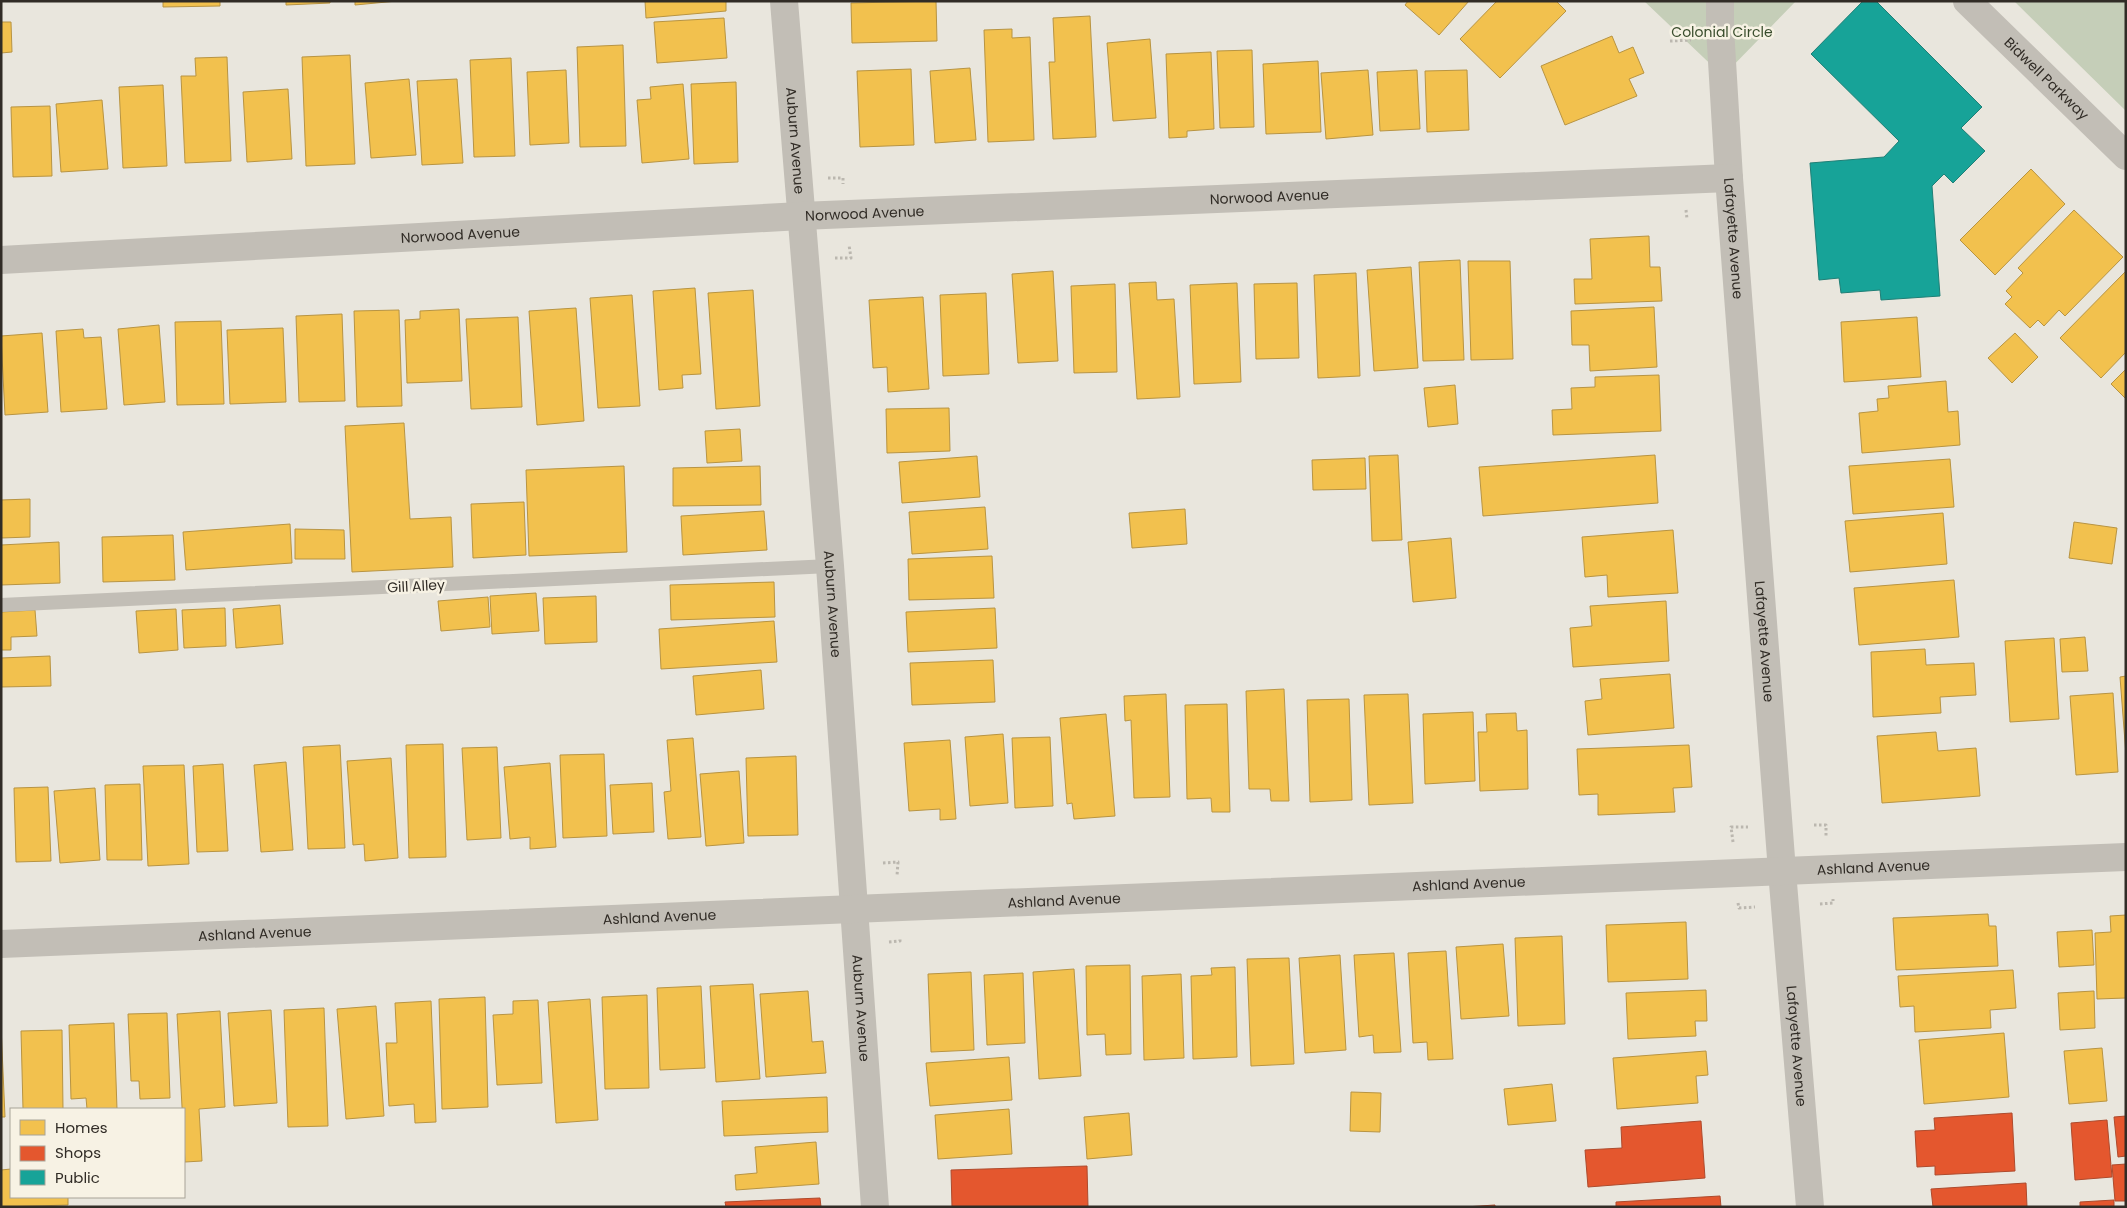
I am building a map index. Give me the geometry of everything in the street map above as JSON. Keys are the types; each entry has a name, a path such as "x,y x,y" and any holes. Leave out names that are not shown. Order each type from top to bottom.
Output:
{"street":[{"name":"Auburn Avenue","path":"784,1 830,566 875,1207"},
{"name":"Lafayette Avenue","path":"1706,1 1723,76"},
{"name":"Lafayette Avenue","path":"1720,1 1729,178 1782,871 1810,1207"},
{"name":"Bidwell Parkway","path":"1967,1 2126,156"},
{"name":"Norwood Avenue","path":"1,260 801,216 1729,178"},
{"name":"Ashland Avenue","path":"1,944 2126,857"}],"lane":[{"name":"Gill Alley","path":"1,605 830,566"}],"path":[{"path":"1754,35 1766,34"},
{"path":"1670,41 1691,40"},
{"path":"826,178 843,178"},
{"path":"834,258 851,258 849,243"},
{"path":"1814,825 1826,825 1826,837"},
{"path":"1733,842 1732,827 1748,827"},
{"path":"882,863 898,862 897,878"},
{"path":"1820,904 1833,903"},
{"path":"1738,908 1757,907"},
{"path":"889,942 900,941"}],"green space":[{"name":"Colonial Circle","path":"1644,1 1796,1 1723,76"},
{"path":"2014,1 2126,1 2126,111"}],"building: Homes":[{"path":"163,1 220,1 220,6 163,7"},
{"path":"286,1 330,1 330,3 286,5"},
{"path":"355,1 397,1 355,5"},
{"path":"645,1 726,1 726,11 646,18"},
{"path":"936,1 937,41 852,43 851,3"},
{"path":"1408,1 1469,1 1439,35 1405,5"},
{"path":"1497,1 1556,1 1566,11 1500,78 1460,39"},
{"path":"1090,16 1096,137 1053,139 1049,62 1055,62 1053,18"},
{"path":"724,18 727,58 657,63 654,22"},
{"path":"1,22 11,22 12,52 1,53"},
{"path":"1012,29 1012,38 1030,37 1034,140 988,142 984,30"},
{"path":"1612,36 1619,53 1633,47 1644,73 1629,79 1637,96 1565,125 1541,66"},
{"path":"1150,39 1156,118 1113,121 1107,43"},
{"path":"623,45 626,146 580,147 577,47"},
{"path":"1252,50 1254,127 1220,128 1217,51"},
{"path":"1211,52 1214,129 1187,131 1187,137 1169,138 1166,54"},
{"path":"350,55 355,164 306,166 302,57"},
{"path":"227,57 231,161 185,163 181,76 196,76 195,58"},
{"path":"511,58 515,156 474,157 470,60"},
{"path":"1318,61 1321,132 1266,134 1263,64"},
{"path":"970,68 976,140 935,143 930,71"},
{"path":"911,69 914,145 860,147 857,71"},
{"path":"566,70 569,143 530,145 527,72"},
{"path":"1368,70 1373,135 1326,139 1321,73"},
{"path":"1417,70 1420,129 1380,131 1377,72"},
{"path":"1467,70 1469,130 1427,132 1425,71"},
{"path":"409,79 416,155 371,158 365,83"},
{"path":"457,79 463,163 422,165 417,81"},
{"path":"736,82 738,162 694,164 691,84"},
{"path":"683,84 689,159 642,163 637,100 651,99 650,87"},
{"path":"163,85 167,166 123,168 119,87"},
{"path":"288,89 292,159 247,162 243,92"},
{"path":"102,100 108,169 61,172 56,104"},
{"path":"50,106 52,176 13,177 11,107"},
{"path":"2031,169 2065,204 1995,275 1960,240"},
{"path":"2074,210 2123,257 2065,316 2059,310 2044,326 2038,320 2030,328 2005,304 2012,297 2006,291 2023,273 2018,268"},
{"path":"1649,236 1650,267 1660,267 1662,301 1575,304 1574,279 1592,279 1590,239"},
{"path":"1460,260 1464,360 1423,361 1419,262"},
{"path":"1468,261 1510,261 1513,359 1471,360"},
{"path":"1411,267 1418,368 1374,371 1367,270"},
{"path":"1053,271 1058,361 1018,363 1012,274"},
{"path":"2126,271 2126,352 2101,378 2060,338"},
{"path":"1356,273 1360,376 1318,378 1314,275"},
{"path":"1156,282 1157,300 1174,299 1180,397 1137,399 1129,283"},
{"path":"1237,283 1241,382 1194,384 1190,285"},
{"path":"1297,283 1299,358 1256,359 1254,284"},
{"path":"1115,284 1117,372 1074,373 1071,286"},
{"path":"695,288 701,374 682,375 683,388 659,390 653,291"},
{"path":"753,290 760,406 716,409 708,293"},
{"path":"986,293 989,374 943,376 940,295"},
{"path":"632,295 640,406 598,408 590,298"},
{"path":"923,297 929,389 888,392 887,367 873,368 869,300"},
{"path":"1654,307 1657,367 1590,371 1589,345 1572,345 1571,311"},
{"path":"576,308 584,421 537,425 529,311"},
{"path":"459,309 462,381 407,383 405,320 420,319 420,311"},
{"path":"399,310 402,406 357,407 354,311"},
{"path":"342,314 345,401 299,402 296,316"},
{"path":"518,317 522,407 471,409 466,319"},
{"path":"1917,317 1921,377 1844,382 1841,322"},
{"path":"221,321 224,404 177,405 175,322"},
{"path":"159,325 165,402 124,405 118,329"},
{"path":"283,328 286,402 230,404 227,330"},
{"path":"83,329 84,338 101,337 107,409 61,412 56,331"},
{"path":"42,333 48,412 5,415 1,336"},
{"path":"2015,333 2038,357 2012,383 1988,358"},
{"path":"2126,369 2126,399 2111,384"},
{"path":"1659,375 1661,431 1553,435 1552,410 1572,409 1571,388 1595,387 1595,377"},
{"path":"1946,381 1948,412 1958,411 1960,445 1862,453 1859,413 1878,411 1877,399 1889,398 1888,386"},
{"path":"1455,385 1458,424 1428,427 1424,388"},
{"path":"949,408 950,451 887,453 886,409"},
{"path":"404,423 410,519 451,517 453,567 352,572 345,426"},
{"path":"740,429 742,461 707,463 705,431"},
{"path":"1398,455 1402,540 1372,541 1369,456"},
{"path":"1655,455 1658,503 1483,516 1479,467"},
{"path":"977,456 980,497 902,503 899,462"},
{"path":"1365,458 1366,489 1313,490 1312,460"},
{"path":"1950,459 1954,507 1853,514 1849,466"},
{"path":"624,466 627,552 529,556 526,470"},
{"path":"760,466 761,505 673,506 673,468"},
{"path":"30,499 30,537 1,538 1,500"},
{"path":"524,502 526,555 473,558 471,504"},
{"path":"985,507 988,549 912,554 909,512"},
{"path":"1185,509 1187,544 1132,548 1129,513"},
{"path":"764,511 767,550 683,555 681,516"},
{"path":"1943,513 1947,564 1850,572 1845,521"},
{"path":"2074,522 2117,528 2112,564 2069,558"},
{"path":"290,524 292,563 186,570 183,532"},
{"path":"295,529 344,530 345,559 295,559"},
{"path":"1673,530 1678,593 1608,597 1607,575 1585,577 1582,537"},
{"path":"173,535 175,580 103,582 102,537"},
{"path":"1451,538 1456,598 1413,602 1408,542"},
{"path":"59,542 60,583 1,585 1,545"},
{"path":"992,556 994,598 909,600 908,559"},
{"path":"1954,580 1959,637 1859,645 1854,588"},
{"path":"774,582 775,617 671,620 670,585"},
{"path":"536,593 539,631 492,634 490,596"},
{"path":"596,596 597,642 545,644 543,598"},
{"path":"488,597 490,627 441,631 438,601"},
{"path":"1666,601 1669,661 1573,667 1570,628 1592,626 1590,606"},
{"path":"280,605 283,644 236,648 233,609"},
{"path":"225,608 226,646 184,648 182,610"},
{"path":"995,608 997,648 908,652 906,612"},
{"path":"176,609 178,650 139,653 136,611"},
{"path":"35,610 37,636 11,637 11,650 1,650 1,612"},
{"path":"774,621 777,662 661,669 659,629"},
{"path":"2085,637 2088,671 2062,672 2060,639"},
{"path":"2054,638 2059,719 2010,722 2005,641"},
{"path":"1925,649 1926,665 1974,663 1976,695 1940,697 1941,713 1873,717 1871,652"},
{"path":"50,656 51,686 1,687 1,658"},
{"path":"993,660 995,702 912,705 910,663"},
{"path":"761,670 764,709 696,715 693,676"},
{"path":"1670,674 1674,728 1588,735 1585,701 1602,699 1600,679"},
{"path":"2126,676 2126,755 2120,677"},
{"path":"1284,689 1289,801 1271,801 1270,789 1249,789 1246,691"},
{"path":"2113,693 2118,772 2076,775 2070,696"},
{"path":"1166,694 1170,797 1134,798 1131,720 1125,721 1124,696"},
{"path":"1408,694 1413,803 1369,805 1364,695"},
{"path":"1349,699 1352,800 1310,802 1307,700"},
{"path":"1227,704 1230,812 1212,812 1211,798 1187,799 1185,705"},
{"path":"1473,712 1475,781 1425,784 1423,714"},
{"path":"1516,713 1517,731 1527,730 1528,789 1480,791 1478,732 1487,732 1486,714"},
{"path":"1106,714 1115,816 1074,819 1072,803 1067,804 1060,718"},
{"path":"1936,732 1938,751 1976,748 1980,796 1882,803 1877,736"},
{"path":"1003,734 1008,803 970,806 965,737"},
{"path":"1050,737 1053,806 1015,808 1012,738"},
{"path":"693,738 701,837 668,839 664,792 671,791 667,740"},
{"path":"950,740 956,819 940,820 940,809 909,811 904,743"},
{"path":"443,744 446,857 409,858 406,745"},
{"path":"340,745 345,848 308,849 303,747"},
{"path":"1689,745 1692,787 1673,788 1675,812 1598,815 1598,794 1579,795 1577,749"},
{"path":"497,747 501,838 467,840 462,748"},
{"path":"604,754 607,836 563,838 560,755"},
{"path":"796,756 798,835 748,836 746,758"},
{"path":"391,758 398,858 365,861 364,844 353,845 347,761"},
{"path":"286,762 293,850 261,852 254,765"},
{"path":"550,763 556,847 530,849 530,837 510,839 504,767"},
{"path":"223,764 228,851 197,852 193,766"},
{"path":"184,765 189,864 148,866 143,766"},
{"path":"739,771 744,843 706,846 700,774"},
{"path":"652,783 654,832 613,834 610,785"},
{"path":"140,784 142,860 107,860 105,785"},
{"path":"48,787 51,861 16,862 14,788"},
{"path":"95,788 100,860 60,863 54,791"},
{"path":"1988,914 1989,926 1996,926 1998,966 1896,970 1893,918"},
{"path":"2126,915 2126,998 2097,999 2095,933 2111,932 2110,916"},
{"path":"1686,922 1688,979 1608,982 1606,925"},
{"path":"2092,930 2094,965 2059,967 2057,932"},
{"path":"1562,936 1565,1024 1518,1026 1515,938"},
{"path":"1503,944 1509,1016 1461,1019 1456,947"},
{"path":"1446,951 1453,1059 1428,1060 1427,1042 1413,1043 1408,953"},
{"path":"1394,953 1401,1052 1374,1053 1373,1035 1359,1037 1354,955"},
{"path":"1340,955 1346,1050 1305,1053 1299,958"},
{"path":"1289,958 1294,1064 1251,1066 1247,959"},
{"path":"1130,965 1131,1054 1106,1055 1105,1034 1087,1035 1086,966"},
{"path":"1235,967 1237,1057 1193,1059 1191,976 1212,975 1211,968"},
{"path":"1074,969 1081,1076 1039,1079 1033,972"},
{"path":"2013,970 2016,1008 1990,1010 1991,1028 1915,1032 1914,1006 1900,1007 1898,976"},
{"path":"971,972 974,1050 931,1052 928,974"},
{"path":"1023,973 1025,1043 987,1045 984,975"},
{"path":"1181,974 1184,1058 1144,1060 1142,976"},
{"path":"753,984 760,1079 716,1082 710,986"},
{"path":"701,986 705,1068 660,1070 657,988"},
{"path":"1706,990 1707,1021 1695,1021 1696,1036 1628,1039 1626,993"},
{"path":"808,991 812,1042 823,1041 826,1073 766,1077 760,994"},
{"path":"2094,991 2095,1028 2060,1030 2058,993"},
{"path":"647,995 649,1088 605,1089 602,997"},
{"path":"485,997 488,1107 442,1109 439,999"},
{"path":"590,999 598,1120 556,1123 548,1002"},
{"path":"538,1000 542,1083 497,1085 493,1015 513,1014 513,1001"},
{"path":"431,1001 436,1122 415,1123 414,1104 389,1106 386,1043 397,1043 395,1003"},
{"path":"376,1006 384,1116 346,1119 337,1009"},
{"path":"324,1008 328,1126 288,1127 284,1010"},
{"path":"271,1010 277,1103 234,1106 228,1013"},
{"path":"220,1011 225,1107 199,1109 202,1161 185,1162 185,1108 182,1108 177,1014"},
{"path":"167,1013 170,1098 140,1099 139,1081 131,1081 128,1014"},
{"path":"114,1023 117,1108 87,1108 86,1098 71,1099 69,1025"},
{"path":"1,1026 5,1117 1,1117"},
{"path":"62,1030 63,1108 23,1108 21,1031"},
{"path":"2004,1033 2009,1097 1924,1104 1919,1040"},
{"path":"2102,1048 2107,1101 2069,1104 2064,1051"},
{"path":"1706,1051 1708,1075 1696,1076 1698,1103 1617,1109 1613,1058"},
{"path":"1009,1057 1012,1100 930,1106 926,1063"},
{"path":"1552,1084 1556,1121 1508,1125 1504,1089"},
{"path":"1351,1092 1381,1093 1380,1132 1350,1131"},
{"path":"827,1097 828,1132 724,1136 722,1101"},
{"path":"1009,1109 1012,1154 938,1159 935,1115"},
{"path":"1129,1113 1132,1155 1087,1159 1084,1117"},
{"path":"816,1142 819,1184 736,1190 735,1175 757,1173 755,1147"},
{"path":"10,1169 10,1198 68,1198 68,1205 1,1207 1,1170"}],"building: Shops":[{"path":"2012,1113 2015,1171 1935,1175 1935,1166 1917,1167 1915,1131 1935,1130 1934,1118"},
{"path":"2126,1116 2126,1156 2118,1157 2114,1117"},
{"path":"2107,1120 2112,1177 2075,1180 2071,1123"},
{"path":"1701,1121 1705,1178 1588,1187 1585,1150 1622,1148 1621,1127"},
{"path":"2126,1164 2126,1201 2115,1201 2112,1165"},
{"path":"1087,1166 1088,1207 952,1207 951,1170"},
{"path":"2026,1183 2027,1207 1933,1207 1931,1189"},
{"path":"1720,1196 1721,1207 1616,1207 1616,1202"},
{"path":"820,1198 821,1207 726,1207 725,1202"},
{"path":"2114,1200 2114,1207 2080,1207 2080,1202"},
{"path":"1495,1205 1495,1207 1465,1207"}],"building: Public":[{"path":"1863,1 1876,1 1982,107 1961,128 1985,151 1953,183 1944,174 1932,186 1940,296 1881,300 1880,290 1841,293 1839,278 1819,280 1810,163 1884,157 1899,141 1811,54"}]}
